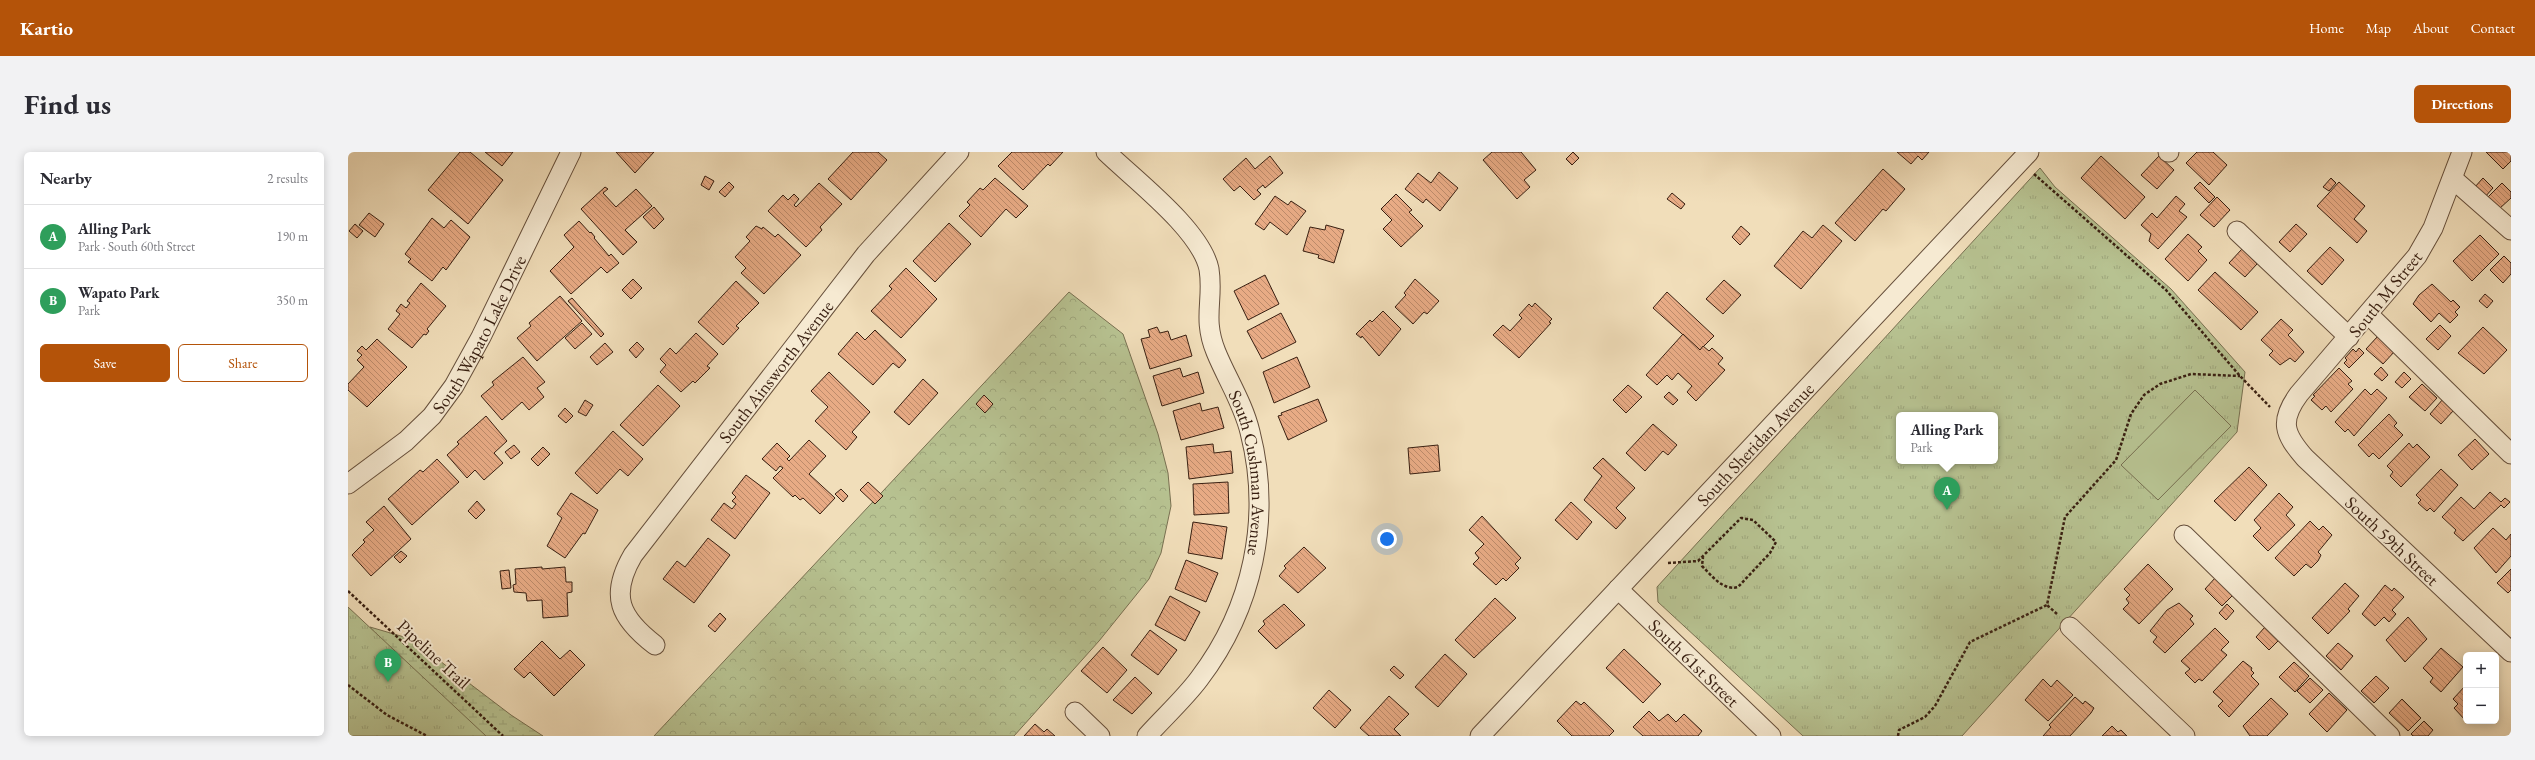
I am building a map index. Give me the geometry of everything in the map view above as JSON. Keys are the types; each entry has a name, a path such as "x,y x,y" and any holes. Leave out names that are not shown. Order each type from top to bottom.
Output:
{"street":[{"name":"South Wapato Lake Drive","path":"348,484 411,437 432,416 454,386 481,336 571,152"},
{"name":"South Ainsworth Avenue","path":"655,646 630,624 621,605 619,588 623,573 645,538 866,254 959,152"},
{"name":"South Cushman Avenue","path":"1106,152 1194,236 1202,250 1208,268 1210,283 1207,316 1209,332 1216,352 1242,406 1250,431 1260,496 1259,529 1250,580 1231,629 1198,681 1147,736"},
{"name":"South Sheridan Avenue","path":"1480,736 2029,152"},
{"name":"South M Street","path":"2285,422 2290,406 2299,394 2404,275 2425,244 2453,179 2462,152"},
{"path":"2453,179 2511,230"},
{"path":"2237,231 2349,338"},
{"path":"2369,315 2511,454"},
{"name":"South 59th Street","path":"2285,422 2293,443 2305,458 2511,652"},
{"path":"2184,535 2390,736"},
{"name":"South 61st Street","path":"1618,589 1771,736"},
{"path":"2070,627 2185,736"},
{"path":"1075,712 1100,736"}],"path":[{"path":"2034,174 2166,290 2240,376 2285,422"},
{"path":"2047,605 2065,517 2116,460 2130,414 2144,395 2160,384 2191,374 2240,376"},
{"path":"1666,563 1698,561 1741,518 1753,520 1776,542 1770,553 1738,587 1732,589 1724,586 1702,566 1703,557"},
{"name":"Pipeline Trail","path":"348,591 503,736"},
{"path":"2047,605 2070,627"},
{"path":"1898,736 1899,730 1925,717 1935,706 1970,642 2047,605"},
{"path":"348,685 387,715 427,736"}],"green space":[{"path":"2040,168 2055,187 2171,289 2245,372 2237,432 1962,736 1803,736 1658,602 1657,587"},
{"path":"1069,292 1123,334 1158,434 1168,473 1171,506 1161,553 1149,579 1099,641 1014,736 654,736"},
{"path":"2195,390 2231,426 2158,500 2121,465"},
{"path":"348,607 486,736 348,736"},
{"path":"370,627 411,639 511,715 543,736 445,736"}],"building":[{"path":"460,152 470,152 503,180 468,224 428,190"},
{"path":"485,152 513,152 502,166"},
{"path":"616,152 654,152 635,173"},
{"path":"853,152 878,152 887,160 851,200 828,179"},
{"path":"1012,152 1063,152 1050,166 1048,164 1023,190 998,166"},
{"path":"1492,152 1521,152 1536,170 1524,180 1530,187 1517,199 1483,160"},
{"path":"1573,152 1579,158 1572,165 1566,159"},
{"path":"1897,152 1929,152 1922,160 1918,156 1911,164"},
{"path":"2197,152 2213,152 2227,165 2209,185 2186,163"},
{"path":"2486,152 2511,152 2511,161 2503,169"},
{"path":"1270,156 1283,173 1265,188 1263,185 1257,190 1261,194 1254,200 1240,186 1234,191 1223,179 1246,158 1255,169"},
{"path":"2101,156 2145,197 2125,219 2081,178"},
{"path":"2159,156 2174,170 2157,189 2141,175"},
{"path":"1883,169 1905,189 1886,211 1883,209 1855,241 1835,223"},
{"path":"1439,172 1458,188 1440,211 1426,199 1423,203 1405,189 1418,173 1431,183"},
{"path":"705,176 714,181 709,190 701,185"},
{"path":"995,178 1028,206 1016,218 1006,209 981,237 959,216 970,205 967,202 980,188 983,190"},
{"path":"2331,178 2336,183 2329,191 2323,187"},
{"path":"2483,178 2493,188 2484,198 2474,188"},
{"path":"729,182 734,187 725,197 719,192"},
{"path":"2200,182 2215,197 2209,203 2194,188"},
{"path":"2339,182 2365,206 2354,219 2367,231 2357,243 2317,206"},
{"path":"819,183 842,204 820,227 822,230 806,247 768,211 783,195 788,200 794,194 799,199 794,205 796,207"},
{"path":"2502,183 2511,192 2511,198 2499,209 2487,198"},
{"path":"605,187 608,189 603,193 616,207 636,189 652,206 625,230 637,242 623,255 581,209"},
{"path":"1672,193 1685,204 1681,209 1667,199"},
{"path":"1396,194 1412,210 1409,212 1423,226 1401,247 1383,229 1392,220 1381,209"},
{"path":"1275,196 1288,205 1291,201 1306,211 1287,235 1270,222 1264,230 1255,224"},
{"path":"2176,196 2185,204 2179,211 2187,217 2158,249 2149,241 2151,234 2141,225 2152,213 2157,218"},
{"path":"2217,197 2230,210 2214,227 2200,215"},
{"path":"654,207 664,219 654,229 643,217"},
{"path":"369,213 384,224 375,237 359,225"},
{"path":"432,218 444,228 451,220 470,237 446,270 443,267 432,281 408,262 411,259 405,254"},
{"path":"579,221 590,233 591,232 609,256 611,254 619,263 607,273 601,267 571,294 550,271 574,247 564,235"},
{"path":"949,223 971,244 935,282 913,261"},
{"path":"355,224 363,231 357,238 349,231"},
{"path":"2296,224 2307,234 2290,252 2279,242"},
{"path":"1326,225 1344,230 1334,263 1318,258 1319,255 1303,251 1310,227 1325,230"},
{"path":"1823,225 1842,241 1801,289 1774,266 1803,231 1812,238"},
{"path":"756,226 762,229 763,227 775,237 778,234 801,255 764,294 741,273 746,268 735,257 750,241 746,237"},
{"path":"1741,226 1750,234 1740,245 1732,237"},
{"path":"2188,234 2202,247 2198,251 2207,260 2188,281 2165,259"},
{"path":"2480,235 2499,254 2472,281 2453,261"},
{"path":"2330,247 2344,260 2322,285 2307,271"},
{"path":"2242,249 2257,264 2245,277 2229,263"},
{"path":"2504,256 2511,263 2511,274 2503,283 2490,270"},
{"path":"906,268 937,299 901,338 871,311 892,289 889,286"},
{"path":"2215,272 2258,312 2241,330 2198,290"},
{"path":"1265,275 1279,304 1248,320 1234,291"},
{"path":"633,279 642,288 631,299 622,290"},
{"path":"1415,279 1439,301 1427,314 1424,312 1413,324 1395,307 1406,295 1404,293"},
{"path":"1724,280 1741,295 1723,314 1706,299"},
{"path":"736,281 759,303 736,326 739,328 723,345 698,322"},
{"path":"421,283 446,306 427,329 429,331 426,335 424,334 412,348 388,329 400,314 396,311 401,304 406,308 410,303 407,301"},
{"path":"2432,284 2451,302 2453,300 2460,307 2455,312 2458,315 2450,323 2439,313 2431,322 2413,304 2419,295"},
{"path":"1667,292 1714,336 1700,350 1653,308"},
{"path":"2485,294 2493,301 2487,308 2479,301"},
{"path":"560,296 582,321 537,361 517,338 531,326 529,323"},
{"path":"572,298 604,334 601,337 568,301"},
{"path":"1535,303 1552,319 1549,322 1551,323 1519,358 1493,335 1503,325 1510,331 1522,318 1519,315 1529,304 1532,307"},
{"path":"1383,311 1401,329 1379,356 1362,336 1361,338 1356,334 1370,320 1372,322"},
{"path":"1281,313 1296,342 1262,359 1247,331"},
{"path":"2281,319 2293,330 2288,335 2304,352 2295,362 2290,358 2280,365 2269,355 2273,351 2261,340"},
{"path":"582,323 592,334 575,349 565,338"},
{"path":"2440,325 2451,336 2438,350 2426,339"},
{"path":"1157,327 1160,333 1168,331 1171,340 1186,335 1192,356 1150,369 1141,339 1150,337 1148,330"},
{"path":"2483,327 2507,350 2484,374 2458,353"},
{"path":"875,330 906,360 899,368 893,363 873,385 838,354 857,332 865,340"},
{"path":"696,333 718,354 707,366 710,368 695,383 693,381 681,392 660,372 666,365 660,359 670,348 676,354"},
{"path":"1683,334 1700,350 1703,346 1709,351 1712,348 1723,358 1718,364 1725,370 1696,401 1687,392 1692,386 1678,373 1672,380 1667,375 1657,385 1646,375"},
{"path":"2378,336 2395,351 2383,364 2366,349"},
{"path":"377,339 407,367 367,407 348,390 348,384 364,367 357,360 362,355 357,351 362,346 366,350"},
{"path":"637,342 644,349 636,358 629,350"},
{"path":"605,343 613,352 597,365 590,357"},
{"path":"2359,348 2364,353 2349,368 2344,363 2347,360 2345,358 2353,349 2356,352"},
{"path":"523,357 545,382 537,388 544,397 529,410 522,402 502,420 481,396 494,385 492,382"},
{"path":"1297,357 1310,387 1274,403 1263,372"},
{"path":"2381,367 2388,375 2382,381 2374,374"},
{"path":"1180,368 1183,377 1198,372 1204,393 1162,406 1153,376"},
{"path":"2339,368 2352,381 2348,384 2353,389 2331,412 2326,406 2322,410 2311,400 2315,396 2313,395"},
{"path":"829,372 870,412 852,432 857,437 846,450 815,421 828,407 811,391"},
{"path":"2404,372 2411,379 2402,388 2395,382"},
{"path":"923,379 938,393 909,425 894,412"},
{"path":"2422,384 2437,398 2425,411 2409,397"},
{"path":"658,385 680,406 643,446 620,425"},
{"path":"1628,385 1642,397 1626,413 1613,400"},
{"path":"2365,389 2371,395 2377,389 2387,398 2354,436 2348,429 2345,432 2335,422"},
{"path":"1669,392 1678,400 1673,405 1664,397"},
{"path":"984,395 993,404 985,413 976,404"},
{"path":"1318,399 1327,421 1288,440 1278,416 1282,415 1281,413"},
{"path":"2443,399 2454,410 2441,424 2430,414"},
{"path":"585,400 593,405 586,416 578,412"},
{"path":"1200,403 1202,411 1218,407 1224,428 1181,440 1173,411"},
{"path":"565,408 573,416 566,423 558,416"},
{"path":"2389,414 2397,423 2394,426 2403,435 2379,459 2373,453 2369,457 2358,445"},
{"path":"486,416 507,441 494,453 503,463 484,480 475,470 467,478 447,455 459,444 457,442"},
{"path":"1653,424 1677,445 1668,455 1663,451 1645,471 1626,453"},
{"path":"613,431 643,459 628,476 620,469 597,494 575,473"},
{"path":"2475,439 2489,454 2472,470 2458,455"},
{"path":"809,440 826,456 809,474 835,498 820,514 803,498 800,500 795,495 793,497 773,478 783,468 780,466 776,471 762,459 777,443 790,456 787,459 789,461"},
{"path":"2409,443 2413,448 2417,444 2430,457 2401,487 2390,476 2393,472 2387,466"},
{"path":"1213,444 1214,453 1231,451 1233,473 1189,479 1186,447"},
{"path":"514,445 520,452 511,459 505,452"},
{"path":"1438,445 1440,471 1410,474 1408,448"},
{"path":"543,447 550,454 538,466 531,459"},
{"path":"1603,458 1635,488 1616,508 1626,518 1616,529 1584,500 1602,476 1593,468"},
{"path":"437,459 459,482 412,525 388,499 420,470 423,472"},
{"path":"2249,467 2267,485 2235,521 2214,501"},
{"path":"2441,469 2458,485 2434,512 2430,508 2427,511 2418,503 2421,500 2416,495"},
{"path":"746,475 770,493 735,539 711,520 724,503 732,509 736,504 732,501 736,497 732,493"},
{"path":"868,482 883,496 875,504 860,490"},
{"path":"1228,482 1229,513 1194,515 1193,484"},
{"path":"841,489 848,496 843,502 835,494"},
{"path":"2490,492 2501,502 2505,498 2510,502 2504,508 2501,505 2463,541 2454,533 2456,530 2442,517 2461,497 2474,509"},
{"path":"571,493 598,510 585,534 583,533 565,558 547,546 562,518 557,514"},
{"path":"2279,493 2293,507 2286,515 2295,525 2268,551 2253,536 2261,528 2254,520"},
{"path":"477,501 485,510 476,519 468,511"},
{"path":"1571,502 1592,522 1577,540 1555,520"},
{"path":"384,506 411,539 371,576 352,555 365,542 363,540 374,530 366,522"},
{"path":"1482,516 1521,558 1515,564 1519,568 1506,581 1503,578 1496,585 1473,564 1479,558 1475,553 1484,544 1469,530"},
{"path":"2310,521 2319,530 2323,526 2332,535 2318,552 2321,555 2318,561 2311,568 2306,564 2294,576 2275,558"},
{"path":"1193,522 1227,527 1222,559 1188,553"},
{"path":"2493,528 2506,540 2511,534 2511,556 2496,573 2474,548"},
{"path":"708,538 730,555 694,603 663,579 677,561 685,567"},
{"path":"1304,547 1326,568 1298,593 1279,576 1286,568 1284,566"},
{"path":"401,551 407,556 400,563 394,557"},
{"path":"1186,560 1218,573 1206,602 1175,589"},
{"path":"2148,564 2173,589 2139,624 2123,609 2129,603 2126,599 2130,595 2124,589"},
{"path":"542,567 542,569 565,567 566,582 572,582 572,592 567,593 568,616 543,618 542,600 527,601 526,593 514,592 513,585 516,584 515,569"},
{"path":"2511,569 2511,590 2508,593 2497,583"},
{"path":"509,570 511,588 502,589 500,571"},
{"path":"2216,577 2234,594 2222,606 2205,589"},
{"path":"2345,583 2359,596 2348,609 2350,611 2328,634 2312,618"},
{"path":"2385,585 2392,591 2394,588 2404,597 2392,610 2396,614 2389,622 2384,617 2375,626 2362,614"},
{"path":"1170,596 1200,612 1185,641 1155,625"},
{"path":"1495,598 1516,618 1474,658 1455,640"},
{"path":"2179,603 2193,616 2190,619 2194,624 2165,653 2153,642 2157,637 2150,631 2167,610"},
{"path":"1284,604 1305,625 1276,649 1258,631 1265,624 1263,621"},
{"path":"2227,604 2234,611 2226,620 2219,613"},
{"path":"720,613 726,619 715,632 708,626"},
{"path":"2408,617 2427,639 2405,662 2386,640"},
{"path":"2265,627 2279,640 2269,650 2256,637"},
{"path":"2215,628 2229,642 2221,650 2227,655 2202,681 2199,679 2195,683 2185,673 2190,669 2181,661"},
{"path":"1150,630 1177,650 1158,675 1131,655"},
{"path":"542,641 560,659 570,650 585,665 554,696 530,672 524,678 514,669"},
{"path":"2338,643 2353,656 2341,670 2326,656"},
{"path":"1103,647 1127,670 1107,693 1081,671"},
{"path":"2441,648 2463,667 2441,692 2430,682 2433,678 2423,668"},
{"path":"1624,649 1661,684 1643,703 1606,668"},
{"path":"1445,654 1467,674 1438,707 1415,687"},
{"path":"2243,661 2252,668 2251,670 2254,673 2251,676 2259,684 2229,717 2218,706 2223,701 2213,692"},
{"path":"2294,662 2309,676 2295,692 2279,677"},
{"path":"1394,666 1404,675 1400,679 1390,670"},
{"path":"2376,676 2389,688 2374,703 2361,691"},
{"path":"1135,677 1152,693 1132,714 1113,700"},
{"path":"2310,678 2323,690 2310,703 2297,691"},
{"path":"2043,679 2051,687 2057,680 2073,695 2048,721 2025,700"},
{"path":"2463,688 2463,718 2454,708 2458,704 2453,699"},
{"path":"1329,690 1351,710 1335,728 1313,708"},
{"path":"2329,693 2347,710 2327,732 2309,714"},
{"path":"1389,696 1409,714 1394,729 1401,736 1369,736 1360,728"},
{"path":"2075,697 2083,704 2085,701 2094,708 2091,713 2070,736 2043,736 2051,727 2049,725"},
{"path":"2271,698 2288,714 2267,736 2250,736 2243,726"},
{"path":"2402,699 2421,718 2408,731 2389,713"},
{"path":"1576,701 1581,705 1584,702 1614,731 1609,736 1572,736 1557,721"},
{"path":"1649,711 1659,721 1668,714 1676,722 1684,714 1702,731 1698,736 1643,736 1633,727"},
{"path":"2424,721 2433,730 2428,736 2413,736 2411,734"},
{"path":"1035,724 1044,732 1047,729 1055,736 1024,736"},
{"path":"2112,726 2118,732 2121,730 2127,736 2102,736"}],"place":[{"name":"Alling Park","path":"1947,510"},
{"name":"Wapato Park","path":"388,682"}]}
